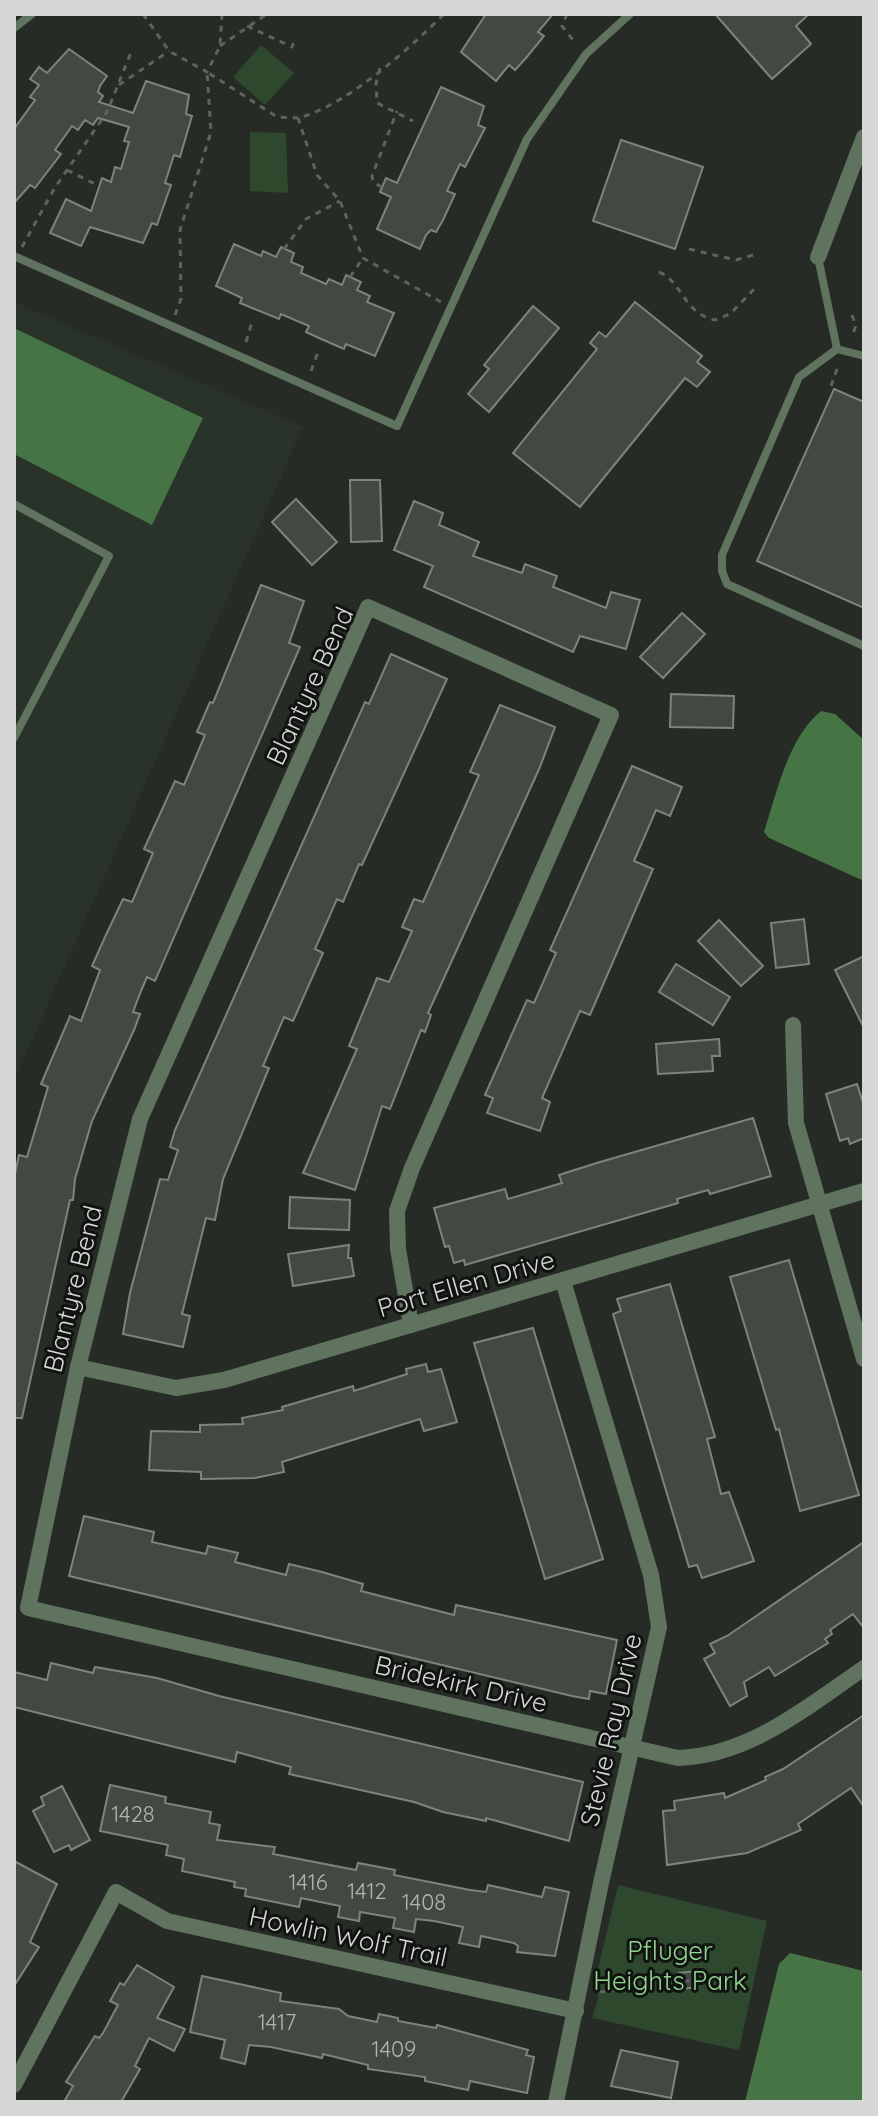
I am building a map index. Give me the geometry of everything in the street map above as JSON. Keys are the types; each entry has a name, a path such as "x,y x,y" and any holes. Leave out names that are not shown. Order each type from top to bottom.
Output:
{"street":[{"path":"818,257 859,167 864,137"},
{"name":"Blantyre Bend","path":"28,1608 78,1367 140,1119 368,607 611,715 412,1168 397,1211 398,1249 411,1325"},
{"path":"793,1025 796,1123 864,1359"},
{"name":"Port Ellen Drive","path":"78,1367 176,1388 224,1380 864,1191"},
{"name":"Stevie Ray Drive","path":"556,2102 601,1883 659,1627 657,1602 563,1281"},
{"name":"Bridekirk Drive","path":"28,1608 678,1758 727,1751 779,1726 864,1668"},
{"name":"Howlin Wolf Trail","path":"14,2085 116,1892 167,1921 576,2011"}],"lane":[{"path":"14,28 32,14"},
{"path":"15,256 397,426 527,139 586,54 630,14"},
{"path":"818,257 837,349"},
{"path":"837,349 864,356"},
{"path":"837,349 799,377 722,555 722,571 727,584 864,646"},
{"path":"14,504 109,556 14,738"}],"path":[{"path":"143,14 169,51 277,117 298,118 321,113 444,14"},
{"path":"171,326 181,299 180,230 211,132 207,72 220,46 222,14"},
{"path":"220,46 267,14"},
{"path":"567,14 562,26 564,33 586,54"},
{"path":"247,26 292,47 295,39"},
{"path":"15,256 67,170 107,112 132,50"},
{"path":"117,87 169,51"},
{"path":"380,68 376,83 377,103 413,121"},
{"path":"382,187 373,182 372,176 397,111"},
{"path":"298,118 317,175 340,201 363,258 451,306"},
{"path":"67,170 95,184"},
{"path":"284,249 306,219 340,201"},
{"path":"689,249 736,260 753,255"},
{"path":"350,277 363,258"},
{"path":"659,272 666,274 681,298 698,314 715,320 730,314 758,285"},
{"path":"852,315 856,326 853,333"},
{"path":"241,357 253,319"},
{"path":"306,386 319,349"},
{"path":"831,386 837,369"},
{"path":"600,1992 707,1978"}],"shaded area":[{"path":"14,302 303,427 14,1081"},
{"path":"14,328 203,418 152,525 14,454"},
{"path":"821,711 835,714 864,740 864,881 769,838 764,832 792,751 810,722"},
{"path":"790,1953 864,1971 864,2102 745,2102 779,1964"}],"green space":[{"path":"261,45 294,73 265,105 233,77"},
{"path":"250,132 286,133 288,193 250,191"},
{"name":"Pfluger Heights Park","path":"618,1885 767,1921 739,2050 592,2018 598,1999 596,1977"}],"building":[{"path":"486,14 553,14 538,32 544,36 526,58 515,70 509,65 496,81 461,52"},
{"path":"715,14 809,14 796,26 811,44 772,79"},
{"path":"69,49 107,76 98,92 103,96 99,102 133,113 146,81 189,95 186,114 192,116 180,157 174,155 165,183 171,185 157,225 152,223 143,243 90,227 81,246 50,233 66,199 91,211 102,178 111,182 115,167 121,169 129,142 124,141 129,127 98,118 93,125 85,120 78,130 72,126 55,150 61,154 35,188 30,185 14,203 14,129 35,100 30,97 39,85 30,79 39,67 47,73"},
{"path":"441,87 484,106 478,125 485,128 465,167 460,164 447,191 455,194 443,220 436,232 431,230 426,235 420,249 377,229 391,197 380,192 386,178 397,183"},
{"path":"621,140 703,167 675,249 593,221"},
{"path":"234,244 261,256 263,251 276,257 281,247 294,253 291,262 303,267 301,273 326,284 329,279 342,285 346,275 361,282 357,290 370,296 367,302 394,313 375,356 346,344 344,349 319,338 306,332 309,326 281,314 279,319 240,303 242,298 216,286"},
{"path":"635,302 702,356 697,362 710,372 697,387 685,378 580,507 513,453 597,349 590,343 599,332 606,337"},
{"path":"533,306 559,328 489,412 468,394 489,369 484,365"},
{"path":"834,389 864,402 864,608 757,561"},
{"path":"350,480 380,480 382,541 351,542"},
{"path":"296,499 337,542 312,565 272,522"},
{"path":"414,501 443,513 439,525 479,542 473,556 522,573 525,564 557,576 553,587 606,608 611,592 640,600 626,649 580,636 573,652 424,587 433,566 394,550"},
{"path":"261,585 304,601 289,643 300,647 155,981 147,977 133,1012 140,1014 134,1030 92,1121 75,1179 73,1200 70,1200 22,1418 14,1418 14,1178 19,1155 27,1157 48,1087 41,1084 70,1016 81,1021 100,970 92,966 123,899 132,902 153,853 144,849 175,781 184,785 205,735 197,732 210,702 213,703"},
{"path":"682,613 705,634 663,678 640,657"},
{"path":"391,654 447,679 362,865 359,864 343,902 337,899 315,949 323,953 293,1021 284,1017 263,1066 269,1068 223,1179 215,1220 206,1218 182,1314 190,1316 183,1347 123,1334 130,1293 160,1179 168,1180 178,1150 170,1147 175,1130 365,702 369,704"},
{"path":"671,694 734,696 733,728 670,727"},
{"path":"500,705 555,727 540,767 428,1013 431,1015 425,1032 421,1030 390,1109 382,1106 355,1190 303,1173 357,1049 349,1046 377,978 389,982 412,931 402,927 414,899 423,902 479,775 470,772"},
{"path":"632,766 682,787 670,816 656,810 634,861 653,869 590,1015 580,1011 542,1098 550,1102 540,1131 487,1113 493,1098 485,1095 527,1000 534,1003 556,953 550,950"},
{"path":"804,919 809,964 776,968 771,923"},
{"path":"719,920 763,966 741,986 698,941"},
{"path":"864,956 864,1028 835,970"},
{"path":"676,964 730,997 713,1025 659,992"},
{"path":"719,1039 720,1056 712,1056 713,1071 658,1074 656,1044"},
{"path":"857,1084 864,1106 864,1138 850,1144 848,1138 840,1141 826,1094"},
{"path":"753,1118 771,1176 710,1194 708,1190 677,1199 678,1203 465,1265 464,1260 454,1263 449,1246 445,1247 434,1208 505,1189 508,1199 562,1183 559,1175"},
{"path":"290,1197 350,1200 349,1230 289,1228"},
{"path":"349,1245 348,1258 351,1258 354,1276 293,1286 288,1254"},
{"path":"789,1260 859,1495 800,1511 779,1429 776,1430 730,1277"},
{"path":"670,1284 715,1437 707,1439 721,1494 729,1492 754,1561 702,1578 697,1565 689,1567 613,1314 621,1311 617,1299"},
{"path":"533,1328 603,1559 545,1579 474,1343"},
{"path":"426,1364 428,1372 441,1369 457,1422 424,1431 420,1419 282,1462 284,1472 255,1478 201,1479 201,1472 149,1470 151,1431 200,1432 200,1425 243,1424 242,1418 283,1410 282,1407 353,1386 354,1391 407,1374 406,1369"},
{"path":"84,1516 154,1532 152,1542 206,1554 208,1546 238,1553 235,1562 286,1575 289,1564 363,1584 361,1591 454,1615 456,1605 617,1640 606,1694 590,1691 589,1699 572,1696 69,1576"},
{"path":"864,1542 864,1628 853,1614 830,1630 832,1634 825,1639 828,1643 812,1653 775,1676 769,1667 744,1682 747,1696 730,1706 704,1659 715,1653 710,1644 727,1636"},
{"path":"51,1663 93,1673 95,1667 157,1678 219,1696 583,1782 569,1841 486,1818 486,1821 443,1812 414,1802 289,1774 291,1767 237,1752 235,1762 14,1707 14,1672 47,1680"},
{"path":"864,1715 864,1807 851,1788 798,1824 801,1830 747,1853 667,1865 663,1811 675,1810 674,1801 724,1793 725,1798 766,1780 765,1777 783,1769"},
{"path":"110,1785 166,1797 165,1803 211,1812 209,1823 220,1825 217,1840 275,1847 273,1854 356,1870 358,1863 395,1870 394,1875 470,1890 486,1892 488,1885 542,1897 545,1887 569,1892 555,1956 517,1952 518,1946 514,1943 481,1936 479,1947 459,1943 463,1927 434,1921 416,1919 414,1932 393,1928 395,1918 360,1912 359,1921 338,1917 340,1906 301,1898 299,1907 245,1896 246,1889 234,1887 235,1882 182,1871 184,1859 166,1855 168,1845 100,1831"},
{"path":"62,1786 90,1840 71,1850 69,1845 54,1852 33,1811 44,1805 41,1797"},
{"path":"14,1861 57,1884 30,1942 39,1947 14,1986"},
{"path":"137,1965 174,1987 157,2018 185,2029 174,2051 149,2038 135,2066 140,2069 121,2102 64,2102 73,2086 66,2082 95,2036 99,2038 103,2033 118,2005 110,2001 120,1983 124,1985"},
{"path":"696,1971 698,1987 681,1989 679,1973"},
{"path":"202,1976 281,1993 280,2001 339,2009 348,2016 377,2022 379,2014 398,2018 398,2021 436,2028 437,2025 528,2050 526,2055 534,2057 527,2093 470,2081 468,2090 425,2081 425,2077 368,2069 368,2065 323,2054 322,2058 271,2047 249,2045 245,2064 221,2058 225,2040 190,2032"},
{"path":"621,2050 678,2062 671,2098 611,2086"}]}
